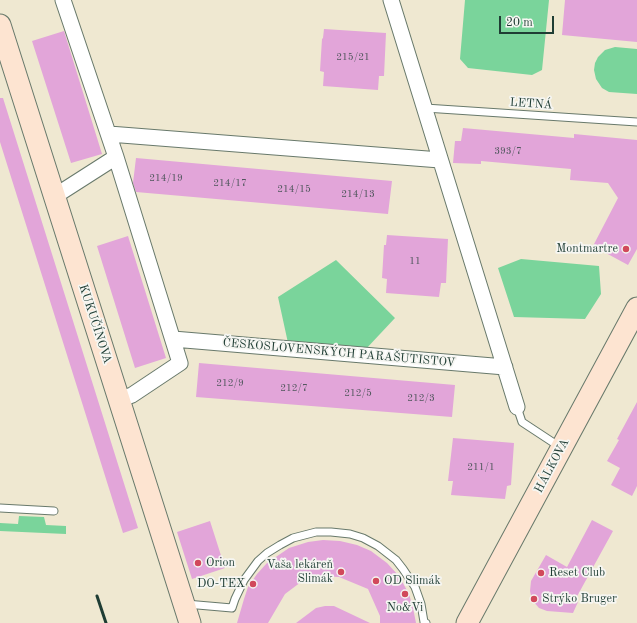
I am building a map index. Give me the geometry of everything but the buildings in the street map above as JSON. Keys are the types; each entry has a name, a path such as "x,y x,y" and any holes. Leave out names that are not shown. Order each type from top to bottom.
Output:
{"street":[{"path":"63,0 110,137 180,363 132,395 119,400"},
{"path":"391,0 517,407"},
{"name":"KUKUČÍNOVA","path":"0,25 190,623"},
{"path":"110,137 440,160"},
{"path":"55,196 116,157"},
{"name":"HÁLKOVA","path":"468,623 637,308"},
{"name":"ČESKOSLOVENSKÝCH PARAŠUTISTOV","path":"174,340 506,371"}],"lane":[{"name":"LETNÁ","path":"424,108 637,122"},
{"path":"517,407 522,422 562,448"},
{"path":"0,508 54,511"},
{"path":"184,604 232,608 244,580 258,561 267,553 280,545 301,536 316,532 338,532 363,538 378,546 396,560 415,587 421,604 424,622 426,623"}],"green space":[{"path":"465,0 549,0 542,70 532,75 468,68 460,59"},
{"path":"615,47 637,49 637,94 609,92 602,88 596,79 594,70 598,57 605,50"},
{"path":"521,259 599,266 601,294 585,319 514,317 498,268"},
{"path":"336,260 395,318 365,350 288,343 278,297"},
{"path":"19,516 44,517 46,525 66,526 66,534 0,531 0,523 18,524"}],"railway":[{"path":"97,596 106,623"}],"place":[{"name":"Montmartre","path":"626,249"},
{"name":"Orion","path":"198,563"},
{"name":"Vaša lekáreň Slimák","path":"341,572"},
{"name":"Reset Club","path":"541,573"},
{"name":"OD Slimák","path":"376,581"},
{"name":"DO-TEX","path":"253,584"},
{"name":"No&Vi","path":"405,594"},
{"name":"Strýko Bruger","path":"534,599"}]}
